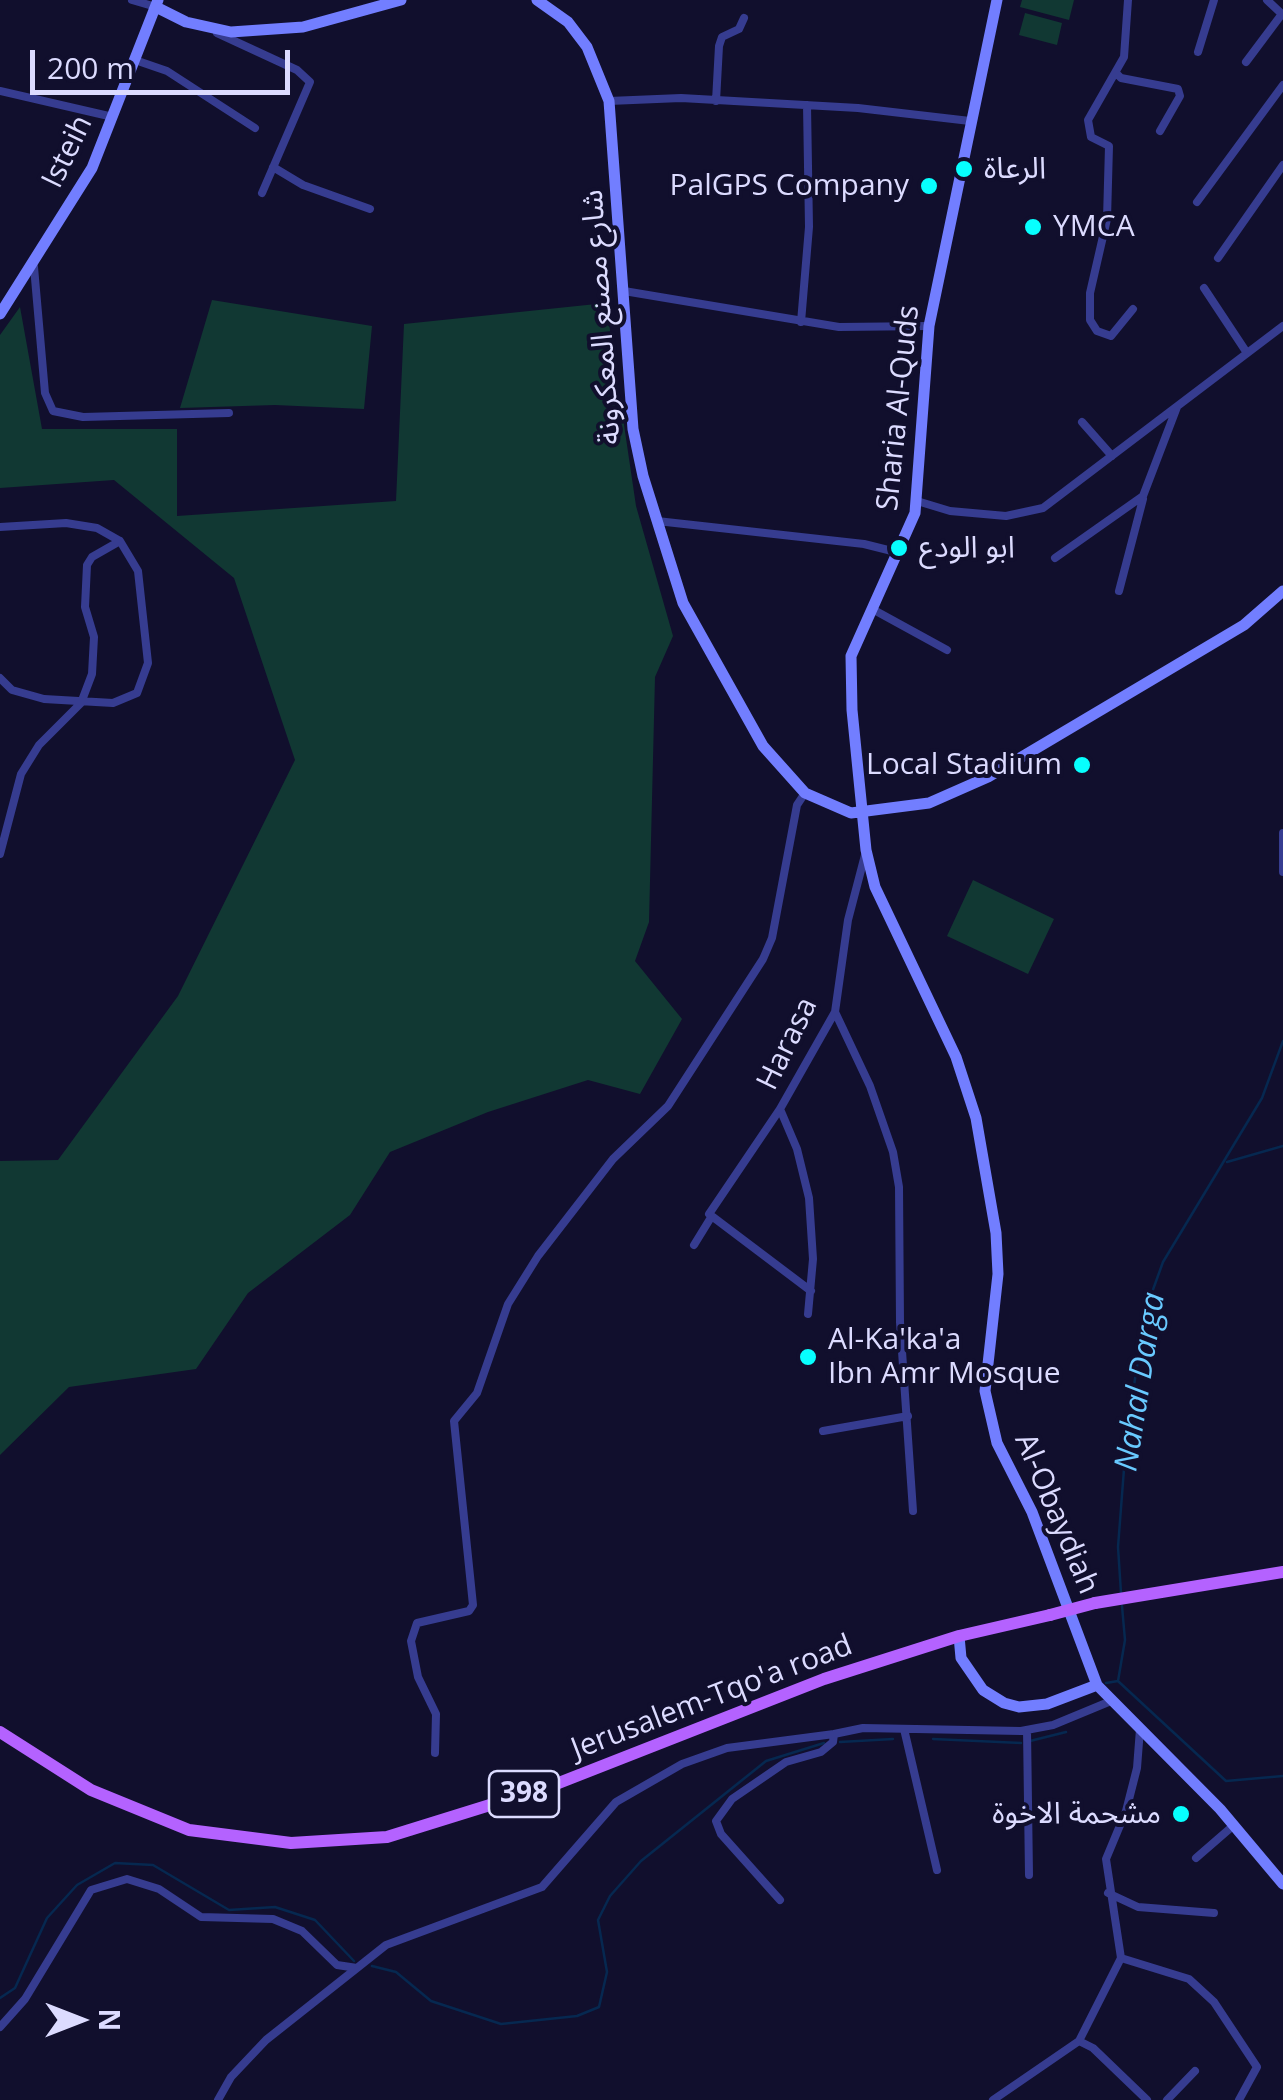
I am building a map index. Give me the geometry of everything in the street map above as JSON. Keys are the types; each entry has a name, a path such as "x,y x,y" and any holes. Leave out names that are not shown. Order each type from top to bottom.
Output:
{"main road":[{"path":"157,4 208,29 231,32 303,26 401,0"},
{"name":"شارع مصنع المعكرونة","path":"537,0 568,22 587,47 609,102 634,429 656,521 683,602 762,746 805,793 840,812 862,813"},
{"name":"Sharia Al-Quds","path":"862,813 851,656 900,553 918,501 920,403 929,326 998,0"},
{"name":"Isteih","path":"0,314 34,266 92,168 157,4"},
{"path":"862,813 929,803 988,776 1244,626 1283,591"},
{"name":"Al-Obaydiah","path":"862,813 866,850 882,904 956,1057 976,1118 991,1190 998,1274 986,1352 988,1412 997,1443 1041,1534 1098,1685 1234,1826 1283,1884"},
{"name":"Jerusalem-Tqo'a road","path":"0,1732 91,1790 189,1830 291,1843 387,1837 551,1786 824,1679 959,1636 1095,1602 1283,1572"},
{"path":"959,1636 962,1658 983,1690 1004,1703 1019,1707 1046,1704 1098,1685"}],"street":[{"path":"132,0 157,4"},
{"path":"1128,0 1128,43 1116,73 1088,120 1091,137 1109,146 1107,219 1090,293 1090,320 1097,332 1111,336 1133,309"},
{"path":"1198,52 1214,0"},
{"path":"1246,62 1282,14 1266,0"},
{"path":"716,101 722,37 739,29 744,18"},
{"path":"208,29 296,70 310,82 262,193"},
{"path":"135,60 167,71 255,128"},
{"path":"1116,73 1121,78 1178,89 1180,96 1160,131"},
{"path":"1196,202 1283,84"},
{"path":"0,91 113,117"},
{"path":"609,102 806,105 970,120"},
{"path":"801,322 809,227 806,105"},
{"path":"1218,258 1283,165"},
{"path":"274,167 302,186 370,209"},
{"path":"34,266 45,393 53,411 100,418 229,413"},
{"path":"1204,288 1246,353"},
{"path":"624,291 860,329 929,326"},
{"path":"918,501 950,511 1021,515 1043,508 1283,326"},
{"path":"1118,591 1143,496 1178,403"},
{"path":"1082,422 1112,456"},
{"path":"1055,558 1143,496"},
{"path":"656,521 864,544 900,553"},
{"path":"0,527 66,523 97,528 120,542 138,571 148,663 137,693 113,703 81,703 12,690 0,678"},
{"path":"0,854 21,774 39,746 81,703 94,656 85,607 87,565 92,557 120,542"},
{"path":"874,610 947,650"},
{"path":"435,1753 436,1714 418,1677 411,1640 417,1623 469,1611 473,1605 454,1420 477,1393 508,1304 538,1256 613,1159 668,1106 764,959 772,938 797,805 805,793"},
{"path":"1283,833 1283,872"},
{"name":"Harasa","path":"808,1314 813,1242 809,1198 797,1149 780,1109 835,1012 848,920 866,850"},
{"path":"835,1012 870,1086 893,1152 902,1224 900,1322 913,1511"},
{"path":"694,1245 724,1188 780,1109"},
{"path":"710,1218 810,1291"},
{"path":"824,1431 908,1416"},
{"path":"218,2100 231,2077 266,2040 386,1945 542,1887 616,1802 682,1764 727,1748 863,1728 1027,1730 1112,1701"},
{"path":"993,2100 1079,2041 1121,1958 1108,1894 1106,1858 1126,1811 1137,1768 1140,1728"},
{"path":"904,1729 937,1870"},
{"path":"1027,1730 1029,1875"},
{"path":"780,1900 721,1834 716,1821 756,1780 786,1762 821,1752 833,1742 834,1734"},
{"path":"1196,1858 1234,1826"},
{"path":"0,2028 25,1998 72,1914 91,1890 127,1880 159,1889 201,1917 273,1919 302,1932 336,1965 357,1968"},
{"path":"1108,1894 1138,1906 1214,1912"},
{"path":"1121,1958 1188,1979 1214,2002 1257,2067 1239,2100"},
{"path":"1079,2041 1094,2048 1147,2100"},
{"path":"1167,2100 1195,2071"}],"green space":[{"path":"1022,0 1074,0 1069,20 1020,7"},
{"path":"1025,13 1062,23 1057,45 1019,35"},
{"path":"212,300 372,326 364,409 275,405 180,408"},
{"path":"606,303 636,506 673,636 655,677 649,922 635,961 682,1019 640,1094 588,1080 488,1112 390,1152 350,1215 248,1293 196,1369 69,1387 0,1455 0,1161 58,1160 178,996 295,760 234,578 114,480 0,488 0,335 20,307 42,429 177,429 177,516 396,501 404,324"},
{"path":"973,880 1054,919 1028,974 947,936"}],"waterway":[{"name":"Nahal Darga","path":"1121,1593 1118,1547 1127,1430 1146,1309 1163,1262 1262,1098 1283,1041"},
{"path":"1227,1162 1283,1146"},
{"name":"Nahal Darga","path":"1106,1683 1118,1681 1125,1640 1122,1606"},
{"path":"1119,1682 1226,1781 1283,1776"},
{"name":"Nahal Darga","path":"1030,1741 1066,1732"},
{"name":"Nahal Darga","path":"840,1742 893,1739"},
{"name":"Nahal Darga","path":"933,1739 1021,1743"},
{"name":"Nahal Darga","path":"372,1966 396,1972 431,2001 501,2024 577,2016 599,2007 607,1972 598,1920 610,1896 641,1861 766,1761 824,1743"},
{"name":"Nahal Darga","path":"0,1998 15,1988 47,1918 77,1885 115,1863 153,1865 229,1910 275,1907 315,1920 354,1961"}],"place":[{"name":"الرعاة","path":"964,169"},
{"name":"PalGPS Company","path":"929,186"},
{"name":"YMCA","path":"1033,227"},
{"name":"ابو الودع","path":"899,548"},
{"name":"Local Stadium","path":"1082,765"},
{"name":"Al-Ka'ka'a Ibn Amr Mosque","path":"808,1357"},
{"name":"مشحمة الاخوة","path":"1181,1814"}]}
